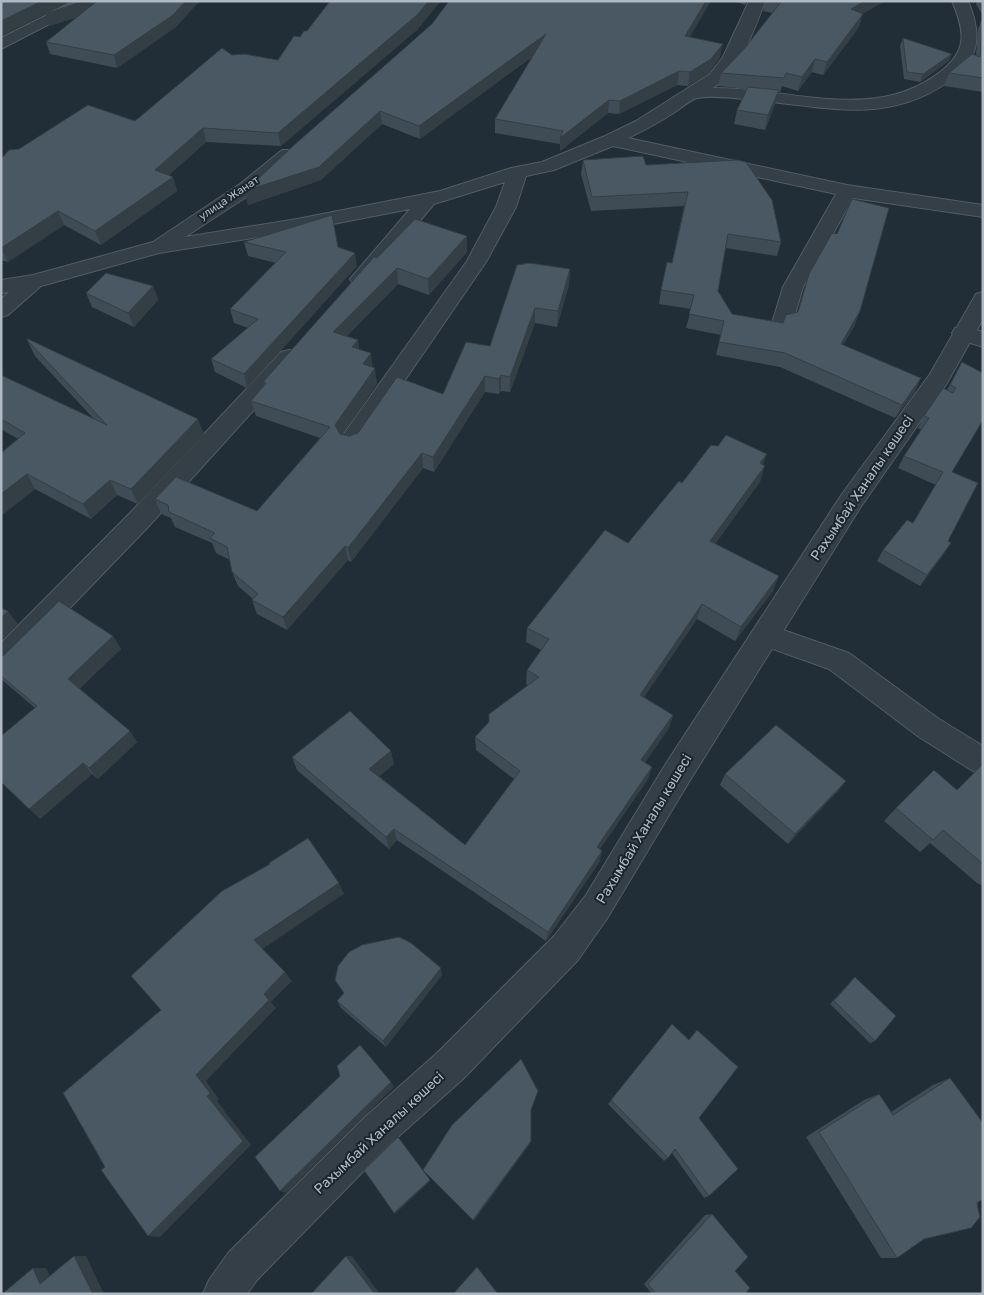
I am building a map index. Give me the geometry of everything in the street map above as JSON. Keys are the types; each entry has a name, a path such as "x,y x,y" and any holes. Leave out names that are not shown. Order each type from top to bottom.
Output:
{"street":[{"path":"1,44 87,1"},
{"path":"1,288 34,281 157,247 297,225 428,199 518,172 548,166 642,125 716,78 750,20 757,1"},
{"path":"692,93 731,93 818,103 883,104 905,100 934,87 964,60 971,25 960,1"},
{"path":"611,140 847,191 983,211"},
{"name":"улица Жанат","path":"157,247 246,188 302,142"},
{"path":"351,441 476,262 506,207 518,172"},
{"path":"784,320 785,310 799,273 847,191"},
{"path":"348,292 428,199"},
{"path":"1,310 34,281"},
{"name":"Рахымбай Ханалы көшесі","path":"223,1294 243,1266 297,1210 377,1132 450,1066 566,948 597,906 676,775 851,501 939,378 973,336 983,299"},
{"path":"1,661 139,520 302,343"},
{"path":"766,635 839,661 929,728 983,762"}],"building":[{"path":"1,1 42,1 1,21"},
{"path":"70,1 84,1 45,14"},
{"path":"97,1 186,1 173,15 114,55 46,42"},
{"path":"330,1 429,1 417,15 278,133 203,128 155,170 173,177 95,231 58,211 1,248 1,159 9,150 19,149 88,105 135,121 222,48 232,55 245,54 278,60 294,36 300,37 304,31 307,31"},
{"path":"449,1 706,1 685,36 723,44 711,59 690,72 679,71 620,101 609,100 560,138 563,131 495,119 546,34 419,126 380,111 319,167 245,191 293,146 432,24"},
{"path":"778,1 865,1 851,9 863,14 827,62 815,59 802,77 786,73 784,78 721,73 744,49 781,2"},
{"path":"983,19 983,78 949,73 972,54 980,57"},
{"path":"903,38 952,54 923,74 907,72"},
{"path":"748,87 779,90 768,115 737,110"},
{"path":"643,156 646,165 737,160 746,162 772,200 781,242 728,234 718,291 732,314 783,323 786,315 798,312 809,274 832,233 837,234 852,199 889,208 860,311 841,344 921,378 902,405 785,353 719,342 724,321 689,314 694,295 661,290 667,262 672,263 688,192 592,197 583,160"},
{"path":"332,215 338,247 355,253 244,374 211,359 258,319 230,309 286,252 244,242"},
{"path":"415,219 467,236 428,279 397,268 333,332 358,340 352,347 371,353 363,364 375,368 335,425 340,434 349,436 358,433 397,377 443,394 466,342 490,346 517,265 530,263 570,269 558,311 535,308 510,377 501,375 499,379 485,376 433,457 422,453 348,548 345,546 283,617 252,600 258,594 232,572 227,547 210,538 215,533 169,512 168,505 155,499 176,477 257,511 330,427 251,401 266,383 263,382 374,257 377,258"},
{"path":"106,273 153,286 128,313 86,293"},
{"path":"28,339 198,419 131,489 110,480 83,504 27,474 1,494 1,453 25,433 1,419 1,375 107,425"},
{"path":"962,362 983,373 983,420 952,472 978,483 948,541 951,543 927,575 883,550 907,520 913,523 943,472 904,456 929,418 924,416 943,388 953,393 956,388 950,385"},
{"path":"726,435 767,454 760,463 765,466 710,541 779,576 741,627 702,604 640,695 673,715 641,760 652,767 597,847 602,851 548,932 394,829 386,837 292,757 350,711 391,751 369,769 465,845 520,771 475,737 489,722 489,714 539,677 527,670 549,639 527,628 605,530 628,543 679,481 682,483 711,445 718,446"},
{"path":"59,601 113,636 68,679 130,731 89,768 83,763 29,809 1,782 1,736 37,706 1,676 1,658"},
{"path":"1,608 8,611 1,618"},
{"path":"776,725 846,781 795,834 725,774"},
{"path":"983,764 983,864 943,830 933,840 896,808 934,770 957,790"},
{"path":"308,838 339,883 254,940 285,972 264,994 269,1000 196,1075 210,1093 207,1096 243,1141 148,1236 101,1170 105,1167 63,1093 161,1010 131,976 222,891 270,864"},
{"path":"399,937 411,943 441,968 383,1041 337,1001 344,993 335,980 338,966 349,952 362,945"},
{"path":"855,977 896,1016 875,1041 834,1001"},
{"path":"672,1024 689,1040 697,1030 738,1067 699,1118 738,1169 709,1196 675,1149 668,1158 611,1100"},
{"path":"360,1045 391,1082 280,1191 255,1157 340,1076 337,1066"},
{"path":"521,1059 538,1091 531,1110 531,1141 473,1220 423,1170 452,1125"},
{"path":"950,1078 983,1123 983,1199 977,1203 980,1217 971,1228 924,1239 897,1258 819,1132 879,1094 893,1115"},
{"path":"398,1137 430,1180 394,1213 364,1170"},
{"path":"712,1214 748,1257 735,1271 750,1288 745,1294 656,1294 648,1284"},
{"path":"74,1256 93,1294 2,1294 33,1268 40,1284"},
{"path":"346,1256 375,1294 311,1294"},
{"path":"477,1267 498,1294 453,1294"}]}
